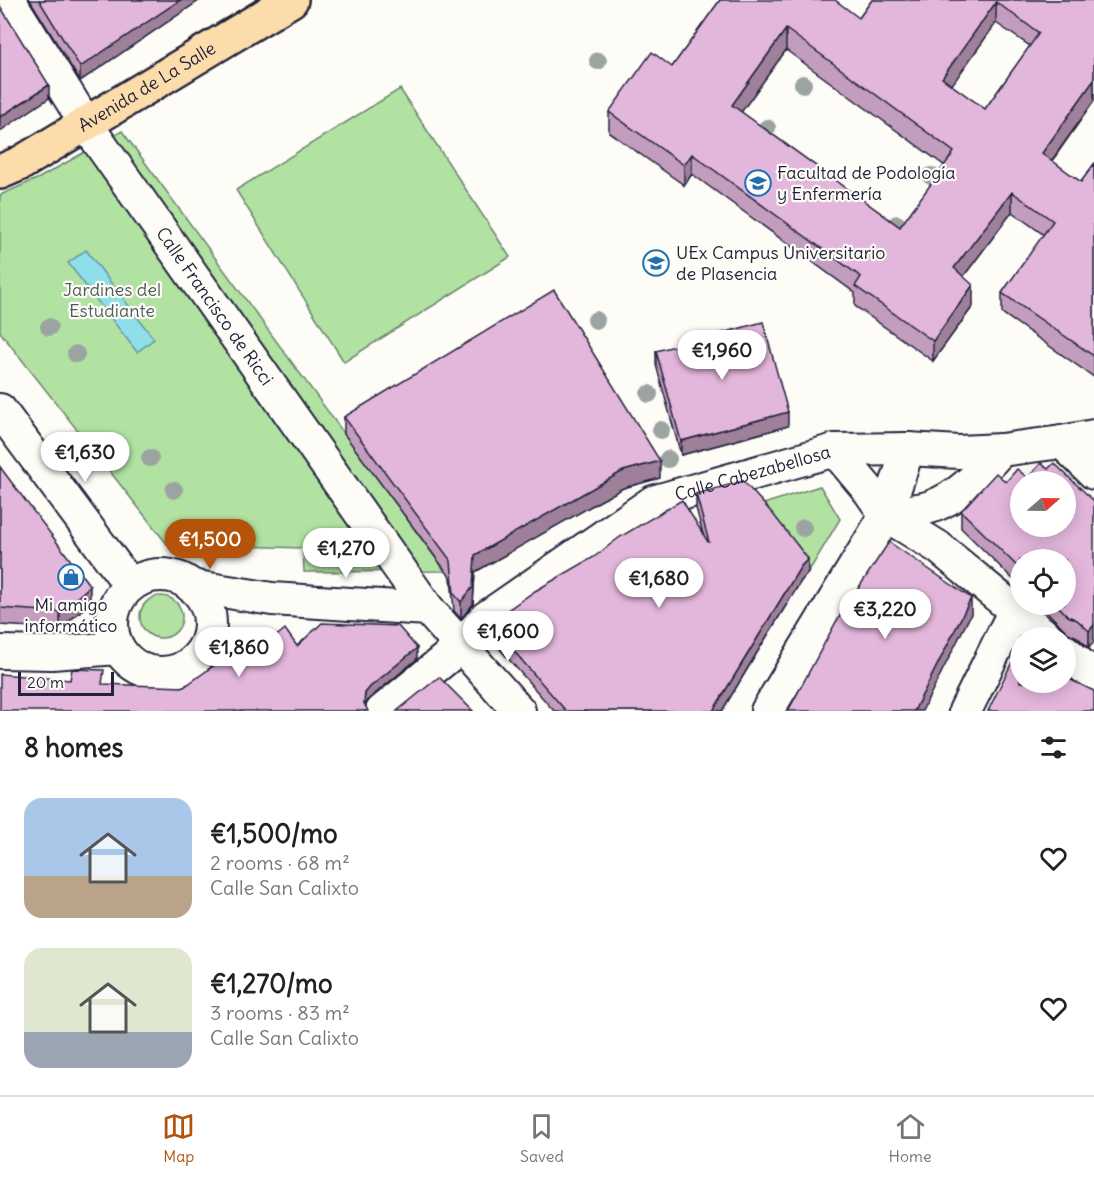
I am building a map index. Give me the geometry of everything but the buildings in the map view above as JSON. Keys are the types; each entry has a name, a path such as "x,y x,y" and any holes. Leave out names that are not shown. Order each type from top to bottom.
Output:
{"main road":[{"name":"Avenida de La Salle","path":"0,172 21,163 291,0"}],"street":[{"name":"Calle Francisco de Ricci","path":"9,0 86,124 428,609 461,646"},
{"path":"0,411 130,585"},
{"name":"Calle Cabezabellosa","path":"382,711 461,646 484,619 653,502 835,450 908,449 959,452 1001,450 1094,436"},
{"path":"1062,442 1094,473"},
{"path":"767,711 889,514 908,449"},
{"path":"835,450 889,514 938,547 1010,606"},
{"path":"889,514 932,506 958,493 975,479 1001,450"},
{"path":"889,514 927,500 944,485 959,452"},
{"path":"191,586 202,598 208,612 210,628 206,643 198,657 171,672 156,673 140,669 118,648 113,635 112,621 121,595 130,585 145,578 161,575 176,578 191,586 272,599 428,609"},
{"path":"210,628 272,599"},
{"path":"965,711 1013,615"},
{"path":"1021,615 1035,627"},
{"path":"461,646 519,711"},
{"path":"0,652 52,653 118,648"},
{"path":"1076,660 1094,676"}],"green space":[{"path":"400,89 510,257 344,362 236,190"},
{"name":"Jardines del Estudiante","path":"122,131 445,571 304,572 303,548 167,544 0,332 0,195 39,178"},
{"path":"820,486 840,519 808,573 754,507"},
{"path":"161,596 169,597 176,602 181,609 181,625 176,632 169,637 161,638 153,637 146,632 141,625 140,617 141,609 146,602 153,597"}],"water":[{"path":"86,250 154,339 137,352 68,263"}],"place":[{"name":"Facultad de Podología y Enfermería","path":"758,183"},
{"name":"UEx Campus Universitario de Plasencia","path":"656,263"},
{"name":"Mi amigo informático","path":"71,577"}]}
